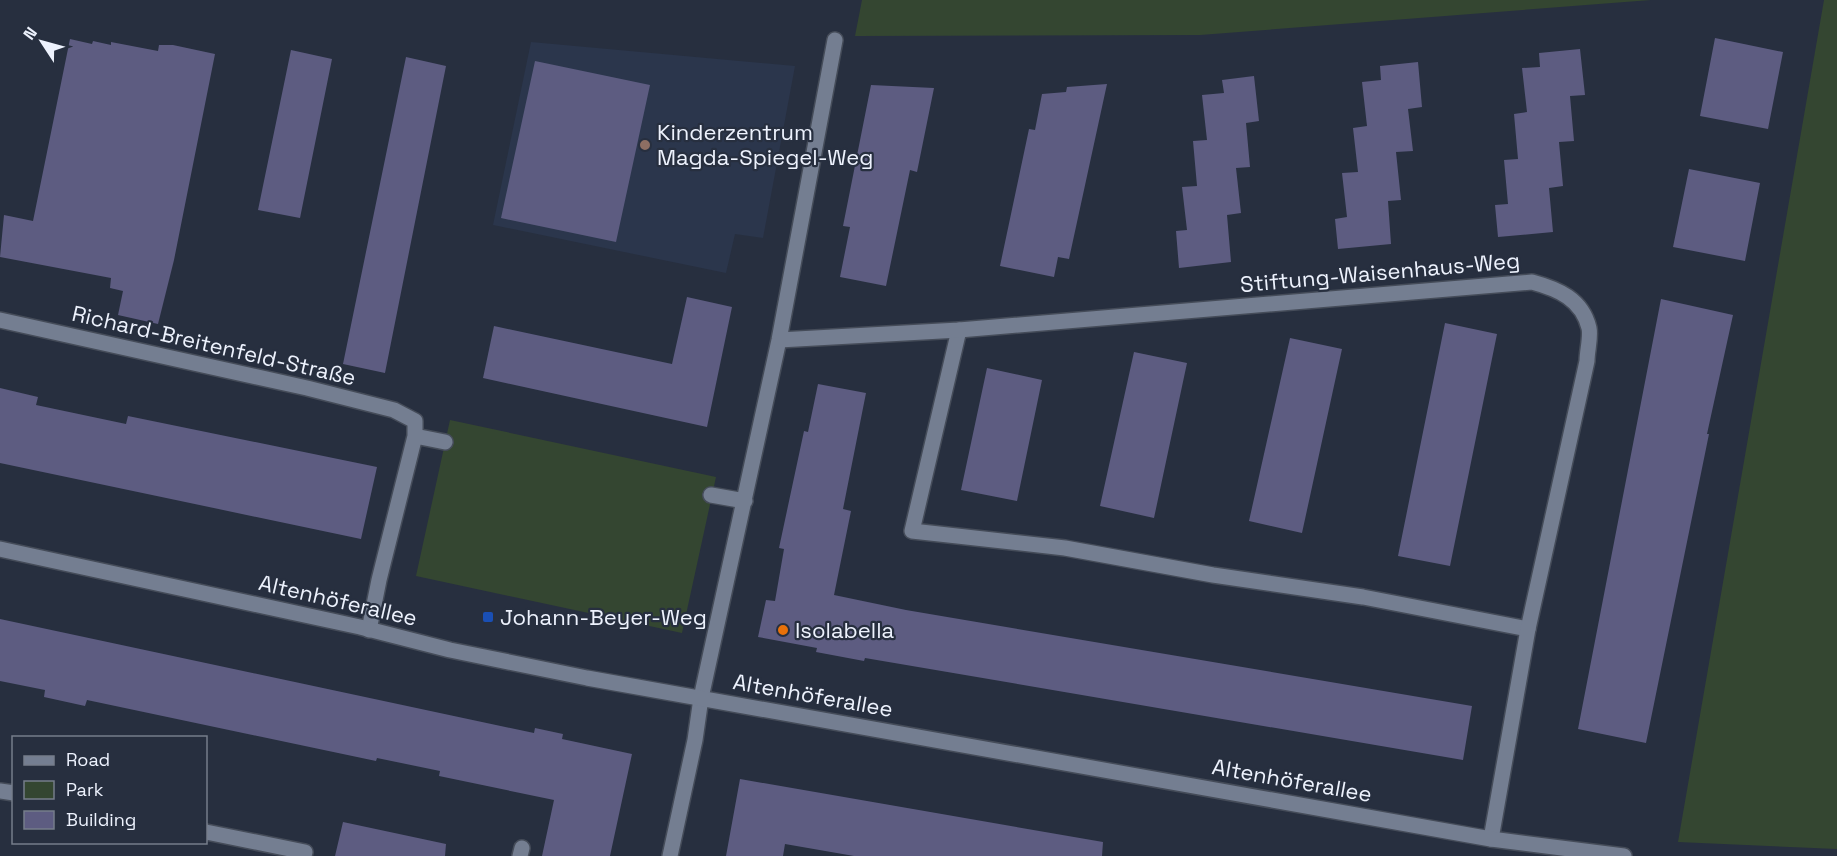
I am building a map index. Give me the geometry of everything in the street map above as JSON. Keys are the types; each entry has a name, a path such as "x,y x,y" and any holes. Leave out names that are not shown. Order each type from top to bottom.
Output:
{"street":[{"path":"670,856 695,740 701,699 746,501 779,340 835,40"},
{"name":"Stiftung-Waisenhaus-Weg","path":"779,340 959,330 1532,282 1559,289 1578,305 1589,328 1587,362 1528,629 1491,839"},
{"name":"Richard-Breitenfeld-Straße","path":"0,320 328,393 394,410 415,429 445,442"},
{"path":"959,330 912,531 1065,548 1213,575 1363,597 1528,629"},
{"path":"369,630 415,429"},
{"path":"711,495 746,501"},
{"name":"Altenhöferallee","path":"0,549 450,650 701,699 1491,839 1624,856"},
{"path":"207,832 305,852 304,856"}],"shaded area":[{"name":"Kinderzentrum Magda-Spiegel-Weg","path":"531,42 795,66 763,238 735,234 726,273 493,225"}],"green space":[{"path":"862,0 1651,0 1200,35 855,36"},
{"path":"1824,0 1837,0 1837,849 1678,842"},
{"path":"450,420 716,477 682,633 416,576"}],"building":[{"path":"1715,38 1783,52 1768,129 1700,116"},
{"path":"70,39 92,44 93,41 111,45 111,42 158,51 159,45 173,45 215,54 174,260 158,324 118,315 123,291 110,288 111,278 0,257 4,215 33,221"},
{"path":"1580,49 1585,95 1570,96 1574,141 1559,142 1563,186 1549,188 1553,232 1498,237 1495,205 1508,204 1504,160 1518,159 1514,114 1527,112 1522,68 1540,67 1539,53"},
{"path":"291,50 332,59 300,218 258,210"},
{"path":"406,57 446,66 385,373 343,364"},
{"path":"535,61 650,85 616,242 501,218"},
{"path":"1418,62 1422,107 1408,109 1413,151 1396,152 1401,200 1388,201 1391,244 1338,249 1335,219 1347,217 1342,173 1358,172 1353,128 1367,126 1362,82 1381,80 1380,66"},
{"path":"1254,76 1259,121 1246,123 1250,167 1236,168 1241,213 1227,215 1231,262 1179,268 1176,231 1187,230 1182,187 1197,186 1193,141 1207,140 1202,95 1224,93 1222,80"},
{"path":"1107,84 1069,259 1058,257 1054,277 1000,266 1029,129 1035,130 1042,94 1066,92 1067,87"},
{"path":"871,85 934,88 917,172 910,170 886,286 840,277 850,227 843,226"},
{"path":"1689,169 1760,183 1745,261 1673,247"},
{"path":"687,297 732,307 707,427 483,378 494,326 672,364"},
{"path":"1661,299 1733,315 1646,743 1578,729"},
{"path":"1445,323 1497,334 1450,566 1398,556"},
{"path":"1290,338 1342,349 1302,533 1249,521"},
{"path":"1134,352 1187,363 1154,518 1100,506"},
{"path":"987,368 1042,380 1017,501 961,490"},
{"path":"818,384 866,393 843,509 851,511 834,595 906,610 1472,706 1463,760 865,658 864,661 816,652 817,648 758,637 766,600 775,601 784,549 779,548 804,431 808,432"},
{"path":"0,388 38,397 36,405 126,424 128,416 377,467 361,539 0,463"},
{"path":"0,619 534,733 535,728 563,734 562,739 632,754 610,856 542,856 554,800 439,776 440,771 377,758 376,761 87,700 85,706 44,697 45,690 0,681"},
{"path":"740,779 1103,842 1102,856 854,856 785,844 783,856 726,856"},
{"path":"343,822 446,844 445,856 335,856"}],"place":[{"name":"Kinderzentrum Magda-Spiegel-Weg","path":"645,145"},
{"name":"Johann-Beyer-Weg","path":"488,617"},
{"name":"Isolabella","path":"783,630"}]}
